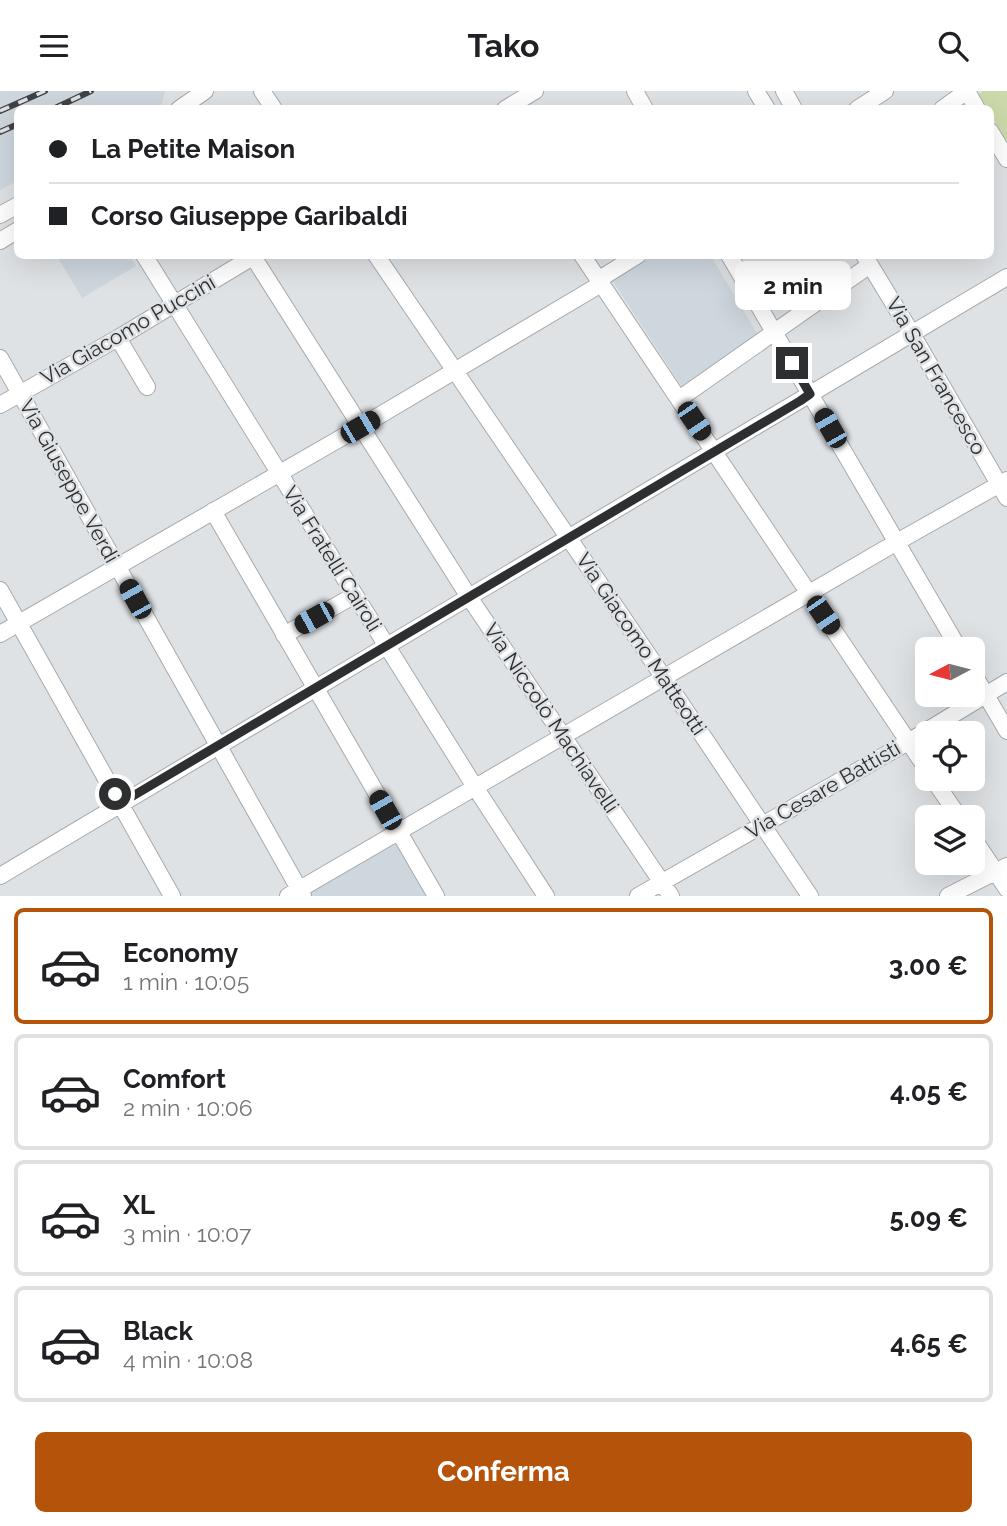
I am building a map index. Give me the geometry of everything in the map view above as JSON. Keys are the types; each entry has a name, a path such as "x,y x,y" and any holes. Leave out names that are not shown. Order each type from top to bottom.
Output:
{"street":[{"path":"184,105 205,91"},
{"path":"512,105 535,91"},
{"path":"864,105 883,91"},
{"path":"948,105 967,91"},
{"path":"994,138 1007,159"},
{"name":"Via Fratelli Cairoli","path":"146,259 355,596 546,896"},
{"name":"Via Giacomo Puccini","path":"0,405 118,338 248,259"},
{"name":"Via Niccolò Machiavelli","path":"255,259 469,597 667,889"},
{"name":"Via Giacomo Matteotti","path":"379,259 810,896"},
{"path":"585,259 915,752"},
{"path":"0,634 360,427 600,282 632,259"},
{"path":"737,259 774,332 952,637"},
{"path":"678,399 774,332 867,260"},
{"name":"Via San Francesco","path":"867,260 1004,487"},
{"path":"0,876 1007,277"},
{"path":"118,338 147,387"},
{"name":"Via Giuseppe Verdi","path":"0,358 218,745 297,894"},
{"path":"297,894 398,832 808,593 897,542 1004,487"},
{"path":"213,512 436,896"},
{"path":"0,590 172,896"},
{"path":"284,635 355,596"},
{"name":"Via Cesare Battisti","path":"638,896 667,889 763,825 1007,682"},
{"path":"986,695 1007,731"},
{"path":"985,851 1001,869 1007,889"},
{"path":"948,896 1001,869"}],"shaded area":[{"path":"0,91 165,91 160,105 14,105 14,183 0,190"},
{"path":"59,259 132,259 136,266 82,298"},
{"path":"648,259 713,259 758,335 683,388 612,280"},
{"path":"397,840 429,896 292,896"}],"green space":[{"path":"983,91 1007,91 1007,142 994,120 994,105 985,105 978,95"}],"railway":[{"path":"0,111 45,91"},
{"path":"61,105 91,91"},
{"path":"0,132 14,126"}],"route":[{"path":"115,794 121,803 800,401 810,394 792,363"}]}
